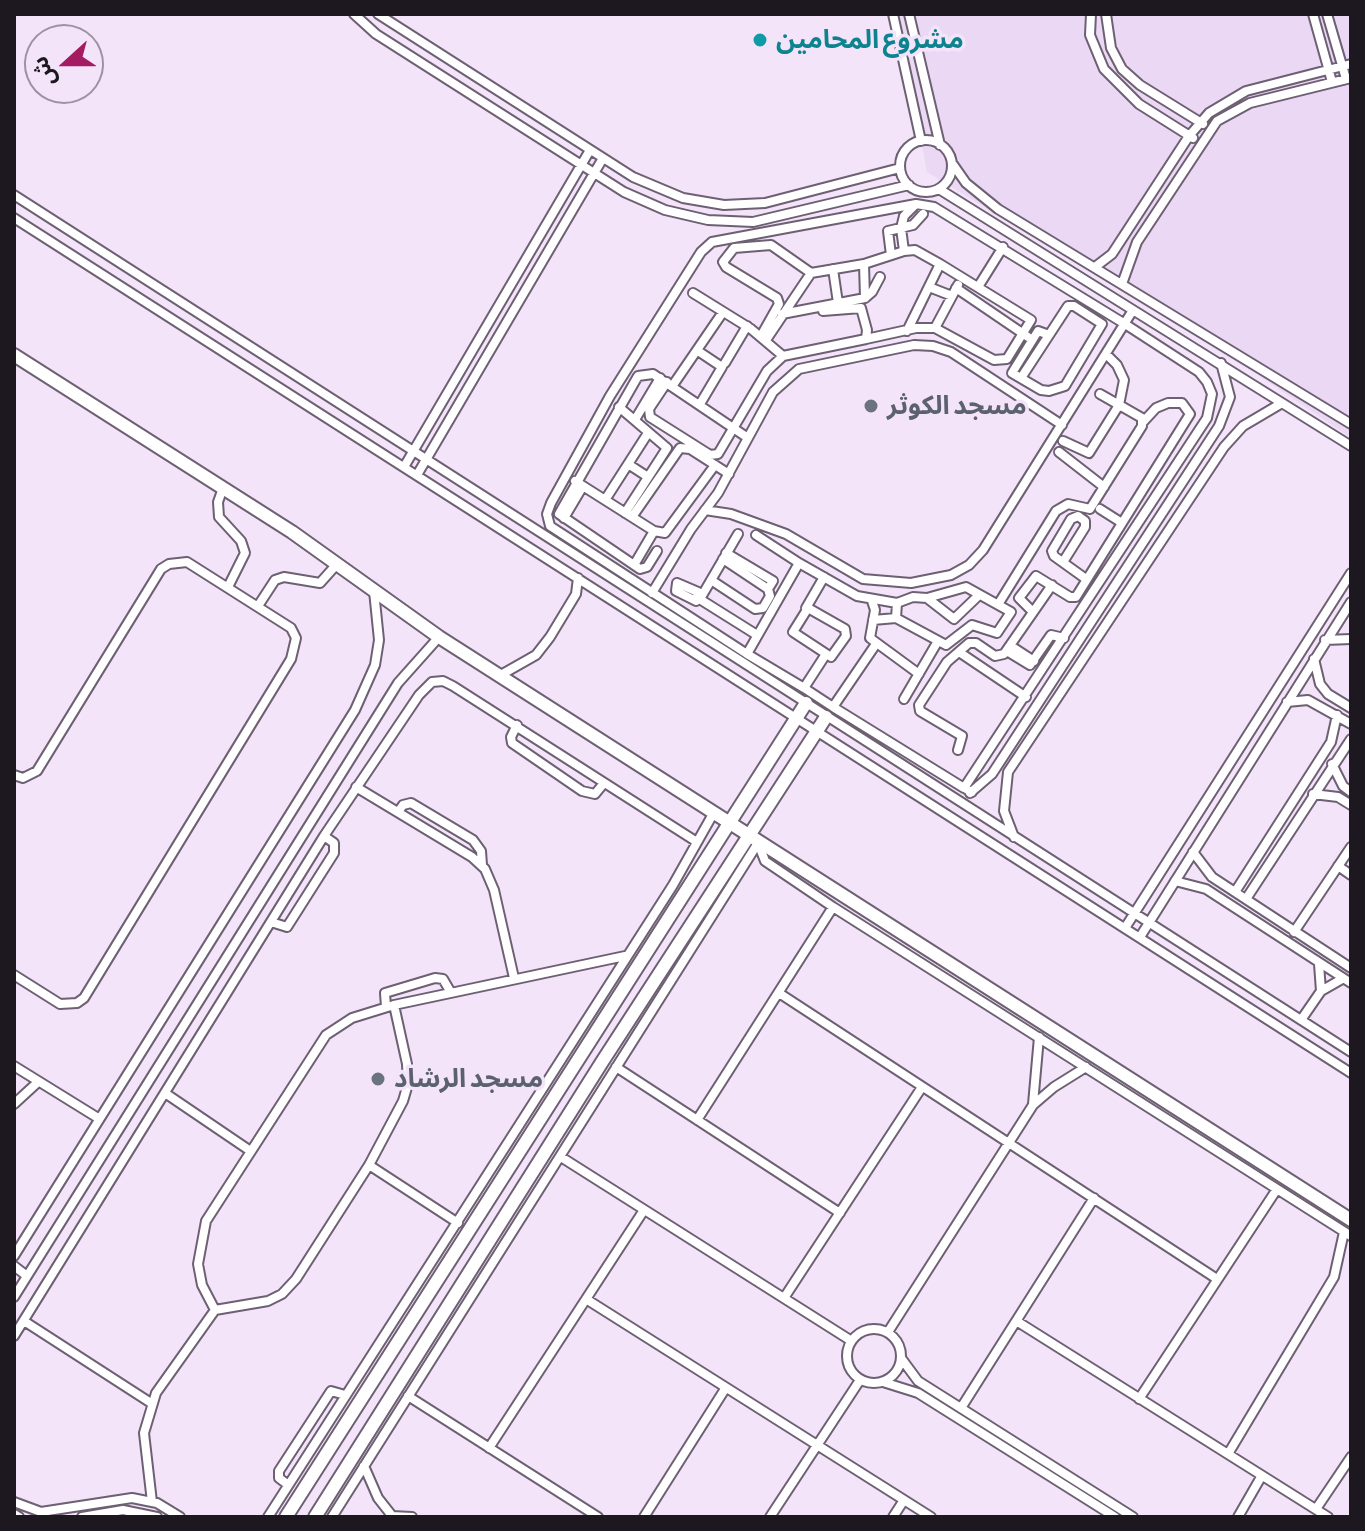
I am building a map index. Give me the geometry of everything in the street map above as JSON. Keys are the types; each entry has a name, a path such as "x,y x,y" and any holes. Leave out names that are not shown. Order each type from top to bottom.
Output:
{"street":[{"path":"354,14 376,34 594,173 637,199 665,210 729,222 782,218 909,185"},
{"path":"378,14 603,158 657,189 697,201 724,205 779,201 900,168"},
{"path":"893,14 921,141"},
{"path":"909,14 940,145 981,197 1351,424"},
{"path":"1091,14 1090,35 1104,69 1139,104 1201,143"},
{"path":"1106,14 1111,48 1122,69 1140,85 1211,127"},
{"path":"1313,14 1332,82"},
{"path":"1122,284 1137,242 1211,127 1241,106 1348,78 1347,64 1327,14"},
{"path":"1095,267 1117,248 1189,136 1218,107 1246,91 1347,64"},
{"path":"940,145 921,141 908,148 900,168 909,185 923,192 939,189 949,178 952,163"},
{"path":"404,467 590,150"},
{"path":"417,475 603,158"},
{"path":"939,189 1351,446"},
{"path":"14,195 806,703 830,712 968,790"},
{"path":"904,251 901,228 904,216 916,204"},
{"path":"968,790 1212,406 1207,382 1199,372 951,214 916,204 712,242 701,252 610,396 547,514 550,526 804,688 830,712 1014,838 1351,1052"},
{"path":"891,255 888,231 913,225 923,214"},
{"path":"14,218 1351,1073"},
{"path":"764,338 777,310 777,298 726,267 723,262 726,255 734,248 771,245 811,273"},
{"path":"978,287 1003,247"},
{"path":"764,338 811,273 864,264 915,250 1027,315 1031,325 1028,337 1012,373 1041,390 1065,386 1102,324 1074,306 1068,306 1021,378"},
{"path":"864,264 865,298"},
{"path":"907,331 940,264"},
{"path":"833,269 838,303"},
{"path":"782,314 865,298 880,277"},
{"path":"935,328 962,277"},
{"path":"929,287 954,292 1028,337"},
{"path":"693,293 764,338 783,356"},
{"path":"823,311 861,308 867,330 866,339"},
{"path":"705,510 731,514 786,534 863,579 911,583 951,575 969,565 983,550 1133,310"},
{"path":"636,418 698,351 723,312"},
{"path":"702,406 749,328"},
{"path":"667,382 649,409 650,417 710,455 718,454 767,371 783,356 935,328 1001,362 1041,329 1049,335"},
{"path":"652,593 729,474 773,392 799,369 914,345 951,352 1062,425"},
{"path":"698,351 722,367 702,406"},
{"path":"1063,441 1089,453 1119,405 1124,380 1106,354"},
{"path":"14,355 223,488 439,637 1349,1229"},
{"path":"955,798 998,766 1219,426 1230,397 1221,363"},
{"path":"657,551 647,567 640,569 564,518 579,483 638,376 648,372 667,382 748,438"},
{"path":"1100,394 1143,422"},
{"path":"999,603 1061,505 1090,509 1143,422 1156,408 1168,403 1182,403 1190,414 1074,598 1036,576 1020,596 1021,602 1033,612"},
{"path":"1014,838 1004,811 1008,772 1224,447 1243,426 1282,403"},
{"path":"619,407 636,418 648,433 667,448 629,515"},
{"path":"605,500 648,433"},
{"path":"629,515 680,448 690,449 729,474"},
{"path":"1059,452 1104,487"},
{"path":"628,464 648,477"},
{"path":"579,483 654,531 670,530 715,465"},
{"path":"223,488 218,502 219,517 241,541 245,553 228,587"},
{"path":"1100,509 1122,523"},
{"path":"1063,562 1085,527 1085,521 1078,516 1071,519 1052,547 1054,556 1086,579"},
{"path":"634,565 654,531"},
{"path":"738,534 699,599 757,635"},
{"path":"756,535 799,563 872,601 897,603 966,587 1011,612 999,631 991,634 968,626 959,617 950,617 927,598"},
{"path":"711,580 759,610 770,596 768,589 773,581 725,556"},
{"path":"14,775 23,778 37,771 161,569 178,561 187,562 291,628 296,649 84,998 68,1005 60,1004 14,975"},
{"path":"747,654 799,563"},
{"path":"258,606 275,580 284,577 320,583 337,564"},
{"path":"1125,928 1351,573"},
{"path":"805,609 811,608 845,629 846,636 834,655 826,654 793,632 805,609 824,577"},
{"path":"499,676 536,655 576,594 578,578"},
{"path":"986,670 995,656 1009,649 1052,585"},
{"path":"14,1256 366,689 379,640 373,590"},
{"path":"959,617 978,596"},
{"path":"872,601 873,620 868,635 919,674"},
{"path":"1140,937 1351,602"},
{"path":"896,618 897,603"},
{"path":"1344,613 1351,625"},
{"path":"873,620 896,618 949,645 968,626"},
{"path":"1009,649 1029,665 1051,635 1064,638"},
{"path":"14,1297 398,683 416,658 439,637"},
{"path":"1325,640 1351,639"},
{"path":"904,699 938,641"},
{"path":"958,750 962,736 918,707 947,662 972,643 995,656"},
{"path":"332,1517 561,1157 817,731 876,644"},
{"path":"959,652 1026,697"},
{"path":"804,688 826,654"},
{"path":"1314,659 1320,684 1328,694 1351,708"},
{"path":"14,1336 324,836 432,682 443,681 453,686 697,842"},
{"path":"1286,703 1308,700 1351,724"},
{"path":"286,1517 806,703"},
{"path":"1235,892 1331,742 1337,715"},
{"path":"517,725 511,737 512,743 582,791 595,794 604,783"},
{"path":"1246,899 1351,739"},
{"path":"1331,742 1342,749"},
{"path":"1332,764 1343,786 1351,792"},
{"path":"998,766 1008,772"},
{"path":"356,787 482,865"},
{"path":"1313,794 1338,797 1351,805"},
{"path":"398,812 403,805 411,803 473,840 481,851 482,865 492,883 514,978"},
{"path":"268,1517 458,1223 713,814"},
{"path":"271,922 283,928 288,926 334,853 334,843 324,836"},
{"path":"754,840 765,861 833,907 1277,1189 1349,1229"},
{"path":"315,1517 437,1324 754,840"},
{"path":"1294,932 1351,847"},
{"path":"1193,852 1212,877 1351,968"},
{"path":"1338,866 1351,875"},
{"path":"1175,881 1206,889 1347,981"},
{"path":"697,1120 833,907"},
{"path":"215,1310 202,1285 200,1242 206,1221 326,1035 352,1018 390,1006 625,956"},
{"path":"1319,964 1321,991"},
{"path":"152,1502 144,1433 151,1403 215,1310 252,1305 282,1294 296,1279 369,1165 403,1101 408,1084 407,1064 385,993 435,978 443,979 450,991"},
{"path":"1301,1020 1321,991 1347,981"},
{"path":"779,993 1217,1279"},
{"path":"1033,1105 1039,1037"},
{"path":"14,1066 98,1118"},
{"path":"616,1067 840,1213"},
{"path":"888,1332 1033,1105 1086,1067"},
{"path":"14,1104 38,1082"},
{"path":"784,1298 922,1087"},
{"path":"165,1093 249,1150"},
{"path":"561,1157 850,1340"},
{"path":"369,1165 458,1223"},
{"path":"1139,1399 1277,1189"},
{"path":"961,1408 1094,1198"},
{"path":"489,1448 644,1210"},
{"path":"1228,1454 1334,1277 1349,1229"},
{"path":"14,1266 27,1276"},
{"path":"586,1299 931,1517"},
{"path":"416,1312 437,1324"},
{"path":"24,1321 151,1403"},
{"path":"1018,1322 1328,1517"},
{"path":"850,1340 871,1328 888,1332 898,1344 901,1358 913,1377 1133,1517"},
{"path":"850,1340 847,1362 860,1380 883,1382 918,1393 1109,1516"},
{"path":"883,1382 895,1373 901,1358"},
{"path":"770,1517 860,1380"},
{"path":"644,1517 725,1389"},
{"path":"287,1484 279,1478 279,1471 331,1391 345,1395"},
{"path":"408,1396 598,1517"},
{"path":"1316,1509 1351,1457"},
{"path":"364,1466 378,1498 393,1517 412,1517"},
{"path":"1238,1517 1261,1477"},
{"path":"14,1502 41,1512 132,1498 152,1502 180,1517"},
{"path":"893,1517 904,1500"},
{"path":"100,1502 102,1513"},
{"path":"74,1507 79,1517 133,1511 157,1517"}],"shaded area":[{"path":"897,14 1351,14 1351,438 1261,377 927,172"}],"place":[{"name":"مشروع المحامين","path":"760,40"},
{"name":"مسجد الكوثر","path":"871,406"},
{"name":"مسجد الرشاد","path":"378,1079"}]}
